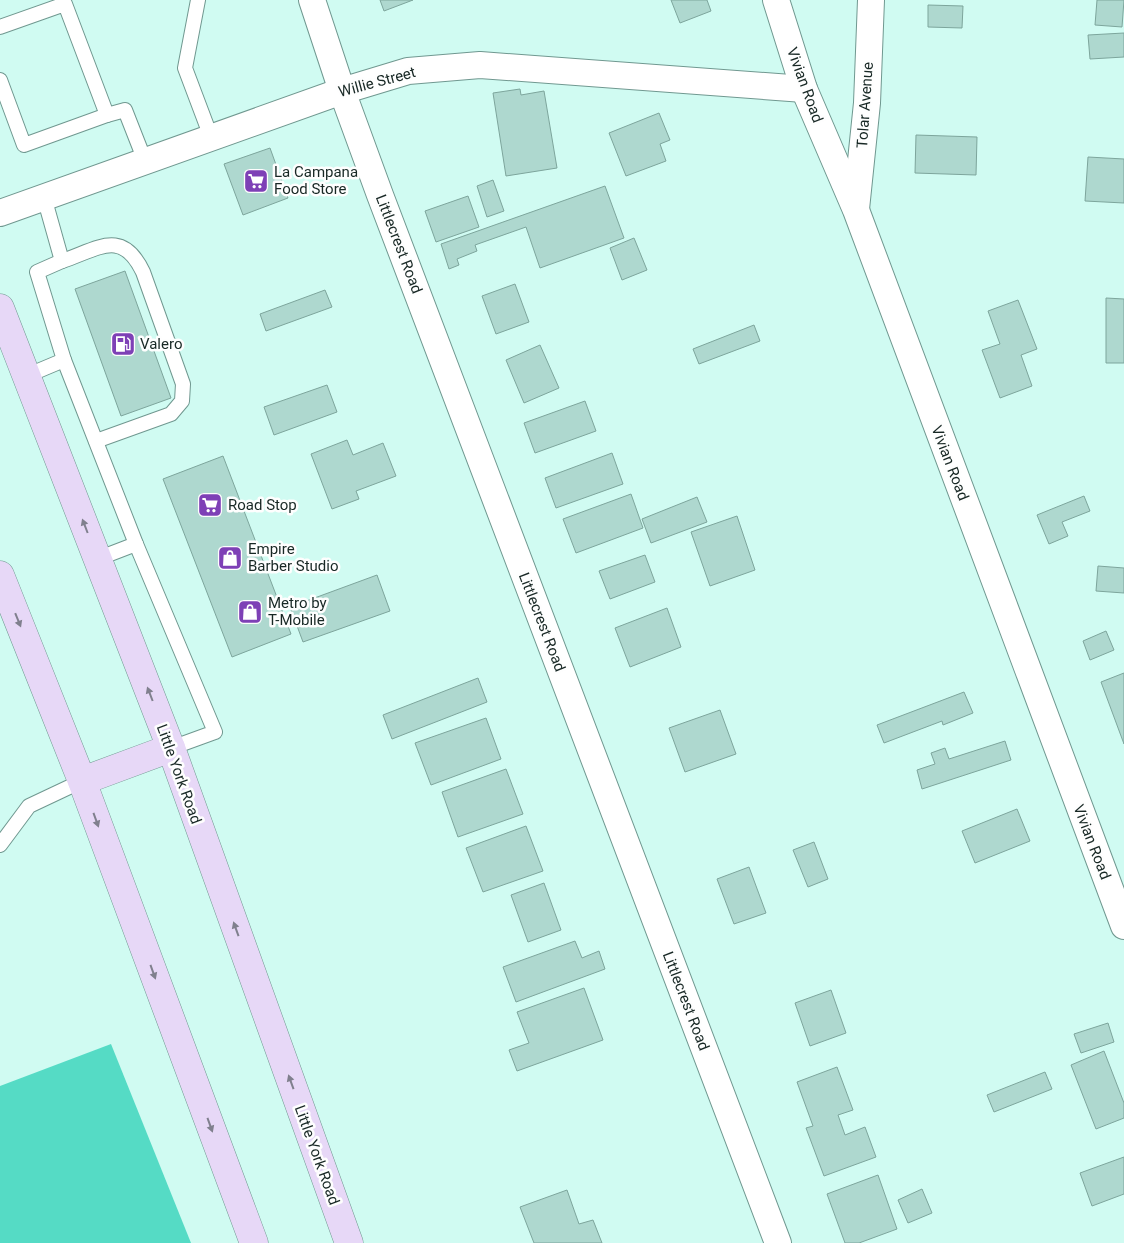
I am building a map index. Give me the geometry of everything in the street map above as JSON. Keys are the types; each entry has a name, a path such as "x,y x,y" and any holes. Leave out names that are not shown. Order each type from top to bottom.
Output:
{"main road":[{"name":"Little York Road","path":"0,308 171,748 349,1243"},
{"path":"0,577 82,781 254,1243"},
{"path":"82,781 171,748"}],"street":[{"name":"Littlecrest Road","path":"312,0 342,91 778,1243"},
{"name":"Vivian Road","path":"776,0 804,89 856,210 1124,926"},
{"name":"Tolar Avenue","path":"856,210 867,103 871,0"},
{"name":"Willie Street","path":"0,213 342,91 408,71 480,65 804,89"}],"lane":[{"path":"198,0 186,68 211,137"},
{"path":"0,27 65,4 107,115"},
{"path":"0,80 24,145 125,110 145,161"},
{"path":"44,197 62,261"},
{"path":"96,441 171,414 182,401 183,384 143,272 137,259 127,248 112,243 37,272 64,360 136,544 215,732 171,748"},
{"path":"26,376 64,360"},
{"path":"97,559 136,544"},
{"path":"0,845 29,806 82,781"}],"green space":[{"path":"111,1044 191,1243 0,1243 0,1086"}],"building":[{"path":"380,0 413,0 384,11"},
{"path":"671,0 707,0 711,11 680,23"},
{"path":"1097,0 1124,0 1122,27 1095,25"},
{"path":"928,5 963,6 962,28 928,27"},
{"path":"1124,33 1124,57 1090,59 1088,35"},
{"path":"520,89 521,95 544,91 557,168 506,176 493,93"},
{"path":"659,113 670,140 660,144 666,161 626,176 609,133"},
{"path":"916,135 977,137 976,175 915,173"},
{"name":"La Campana Food Store","path":"270,148 288,198 243,215 224,164"},
{"path":"1088,157 1124,159 1124,203 1085,201"},
{"path":"493,180 504,211 487,217 477,186"},
{"path":"605,186 624,238 540,268 526,227 475,245 477,251 457,259 459,265 449,269 441,244"},
{"path":"468,196 479,227 436,242 425,211"},
{"path":"634,238 647,270 622,280 610,248"},
{"name":"Valero","path":"125,271 171,398 121,416 75,289"},
{"path":"515,284 529,322 496,334 482,296"},
{"path":"325,290 332,307 266,331 260,314"},
{"path":"1106,298 1124,299 1124,363 1106,363"},
{"path":"1018,300 1037,349 1021,355 1032,386 1000,398 982,350 1000,344 988,311"},
{"path":"754,325 760,341 699,364 693,349"},
{"path":"540,345 559,388 524,403 506,360"},
{"path":"327,385 337,412 274,435 264,407"},
{"path":"585,401 596,431 535,453 524,423"},
{"path":"347,440 353,455 383,443 396,476 356,491 359,499 332,509 311,454"},
{"path":"612,453 623,484 556,508 545,478"},
{"path":"223,456 291,634 232,657 163,479"},
{"path":"631,494 643,528 576,553 563,519"},
{"path":"1084,496 1090,511 1062,522 1068,536 1049,544 1037,515"},
{"path":"697,497 707,522 651,543 642,519"},
{"path":"737,516 755,570 710,586 691,532"},
{"path":"645,555 655,582 610,599 599,571"},
{"path":"1098,566 1124,568 1124,593 1096,591"},
{"path":"377,575 390,611 303,642 290,607"},
{"path":"667,608 681,647 630,667 615,628"},
{"path":"1106,631 1114,650 1090,660 1083,641"},
{"path":"1124,673 1124,744 1101,682"},
{"path":"478,678 487,702 392,739 383,715"},
{"path":"964,692 973,713 943,725 942,721 884,743 877,725"},
{"path":"720,710 736,754 685,772 669,728"},
{"path":"486,718 501,759 431,785 415,743"},
{"path":"1005,741 1011,760 922,789 917,770 935,764 931,753 945,748 949,759"},
{"path":"506,769 523,814 458,837 442,792"},
{"path":"1017,809 1030,841 975,863 962,831"},
{"path":"526,826 543,871 483,892 466,848"},
{"path":"814,842 828,879 808,887 793,850"},
{"path":"749,867 766,913 734,924 717,879"},
{"path":"544,883 561,930 528,942 511,895"},
{"path":"575,941 582,958 599,951 605,969 516,1002 503,967"},
{"path":"584,988 603,1040 517,1071 509,1050 529,1043 517,1012"},
{"path":"831,990 846,1033 810,1046 795,1003"},
{"path":"1108,1023 1114,1042 1081,1053 1074,1034"},
{"path":"1104,1051 1124,1103 1124,1118 1096,1129 1071,1065"},
{"path":"837,1067 853,1110 838,1115 845,1135 865,1127 876,1157 824,1176 806,1128 813,1126 797,1082"},
{"path":"1045,1072 1052,1089 994,1112 987,1095"},
{"path":"1124,1157 1124,1194 1092,1206 1080,1173"},
{"path":"878,1175 897,1229 859,1243 845,1243 827,1194"},
{"path":"922,1189 932,1213 908,1223 898,1200"},
{"path":"567,1190 579,1224 593,1220 602,1243 534,1243 520,1207"}],"place":[{"name":"La Campana Food Store","path":"256,181"},
{"name":"Valero","path":"123,344"},
{"name":"Road Stop","path":"210,505"},
{"name":"Empire Barber Studio","path":"230,558"},
{"name":"Metro by T-Mobile","path":"250,612"}]}
